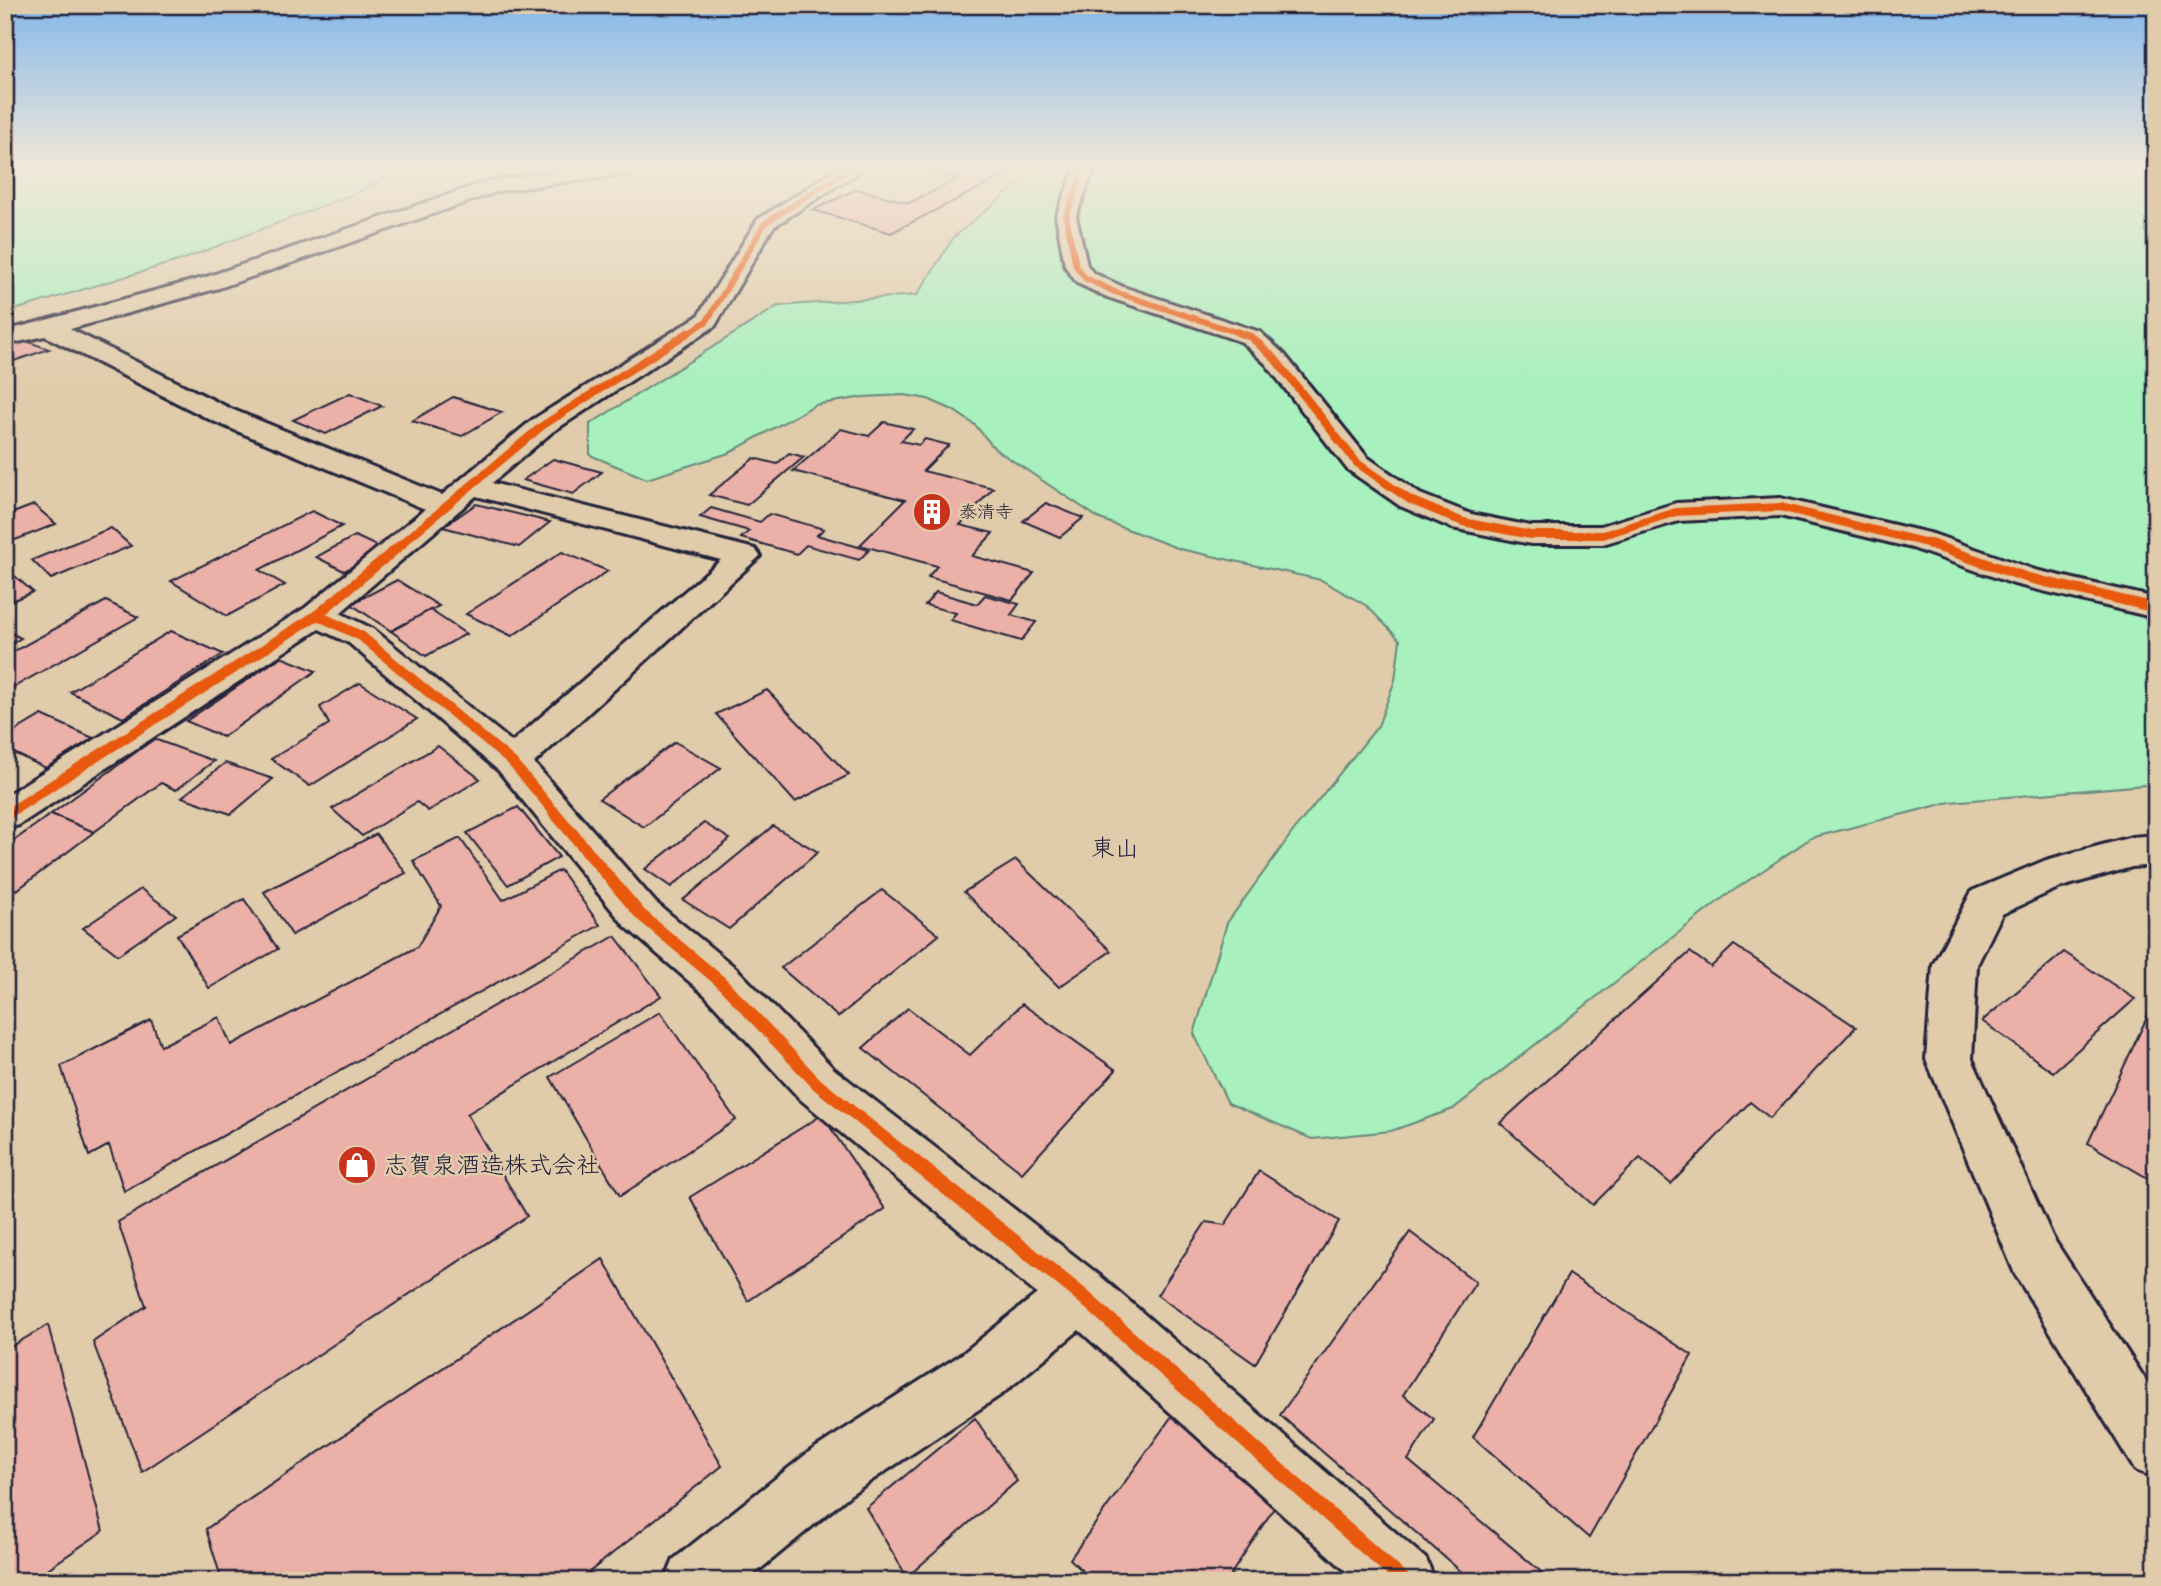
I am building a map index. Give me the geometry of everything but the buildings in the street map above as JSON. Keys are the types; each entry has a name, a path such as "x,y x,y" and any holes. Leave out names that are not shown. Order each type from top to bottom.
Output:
{"street":[{"path":"5,338 211,283 328,241"},
{"path":"12,800 317,615 542,426 707,321 754,241"},
{"path":"1071,241 1076,266 1085,278 1115,292 1251,337 1275,359 1357,463 1410,500 1463,522 1531,535 1603,535 1676,512 1780,507 1922,541 2025,577 2156,608"},
{"path":"48,328 222,415 459,497 744,556 512,762"},
{"path":"317,615 361,636 512,762 639,914 721,982 817,1084 1080,1294 1404,1581"},
{"path":"2156,850 2132,852 2046,876 1987,903 1955,965 1949,1059 2034,1256 2156,1449"},
{"path":"696,1581 830,1473 982,1374 1080,1294"}],"green space":[{"path":"5,241 231,241 181,260 5,313"},
{"path":"951,241 2156,241 2156,784 1950,802 1811,838 1724,897 1453,1109 1391,1131 1312,1139 1228,1103 1194,1034 1227,923 1294,830 1378,726 1395,680 1400,640 1367,606 1321,580 1180,549 1100,519 995,449 975,425 953,410 928,399 904,395 863,397 815,405 729,453 647,479 590,455 590,424 778,306 917,295"}],"cycle path":[{"path":"5,815 317,615 542,426 707,321 754,241"},
{"path":"1071,241 1076,266 1085,278 1115,292 1251,337 1275,359 1357,463 1410,500 1463,522 1531,535 1603,535 1676,512 1780,507 1922,541 2025,577 2156,608"},
{"path":"317,615 361,636 512,762 640,914 721,982 817,1084 1080,1294 1404,1581"}],"place":[{"name":"泰清寺","path":"932,512"},
{"name":"志賀泉酒造株式会社","path":"357,1165"}],"district":[{"name":"東山","path":"1115,848"}]}
